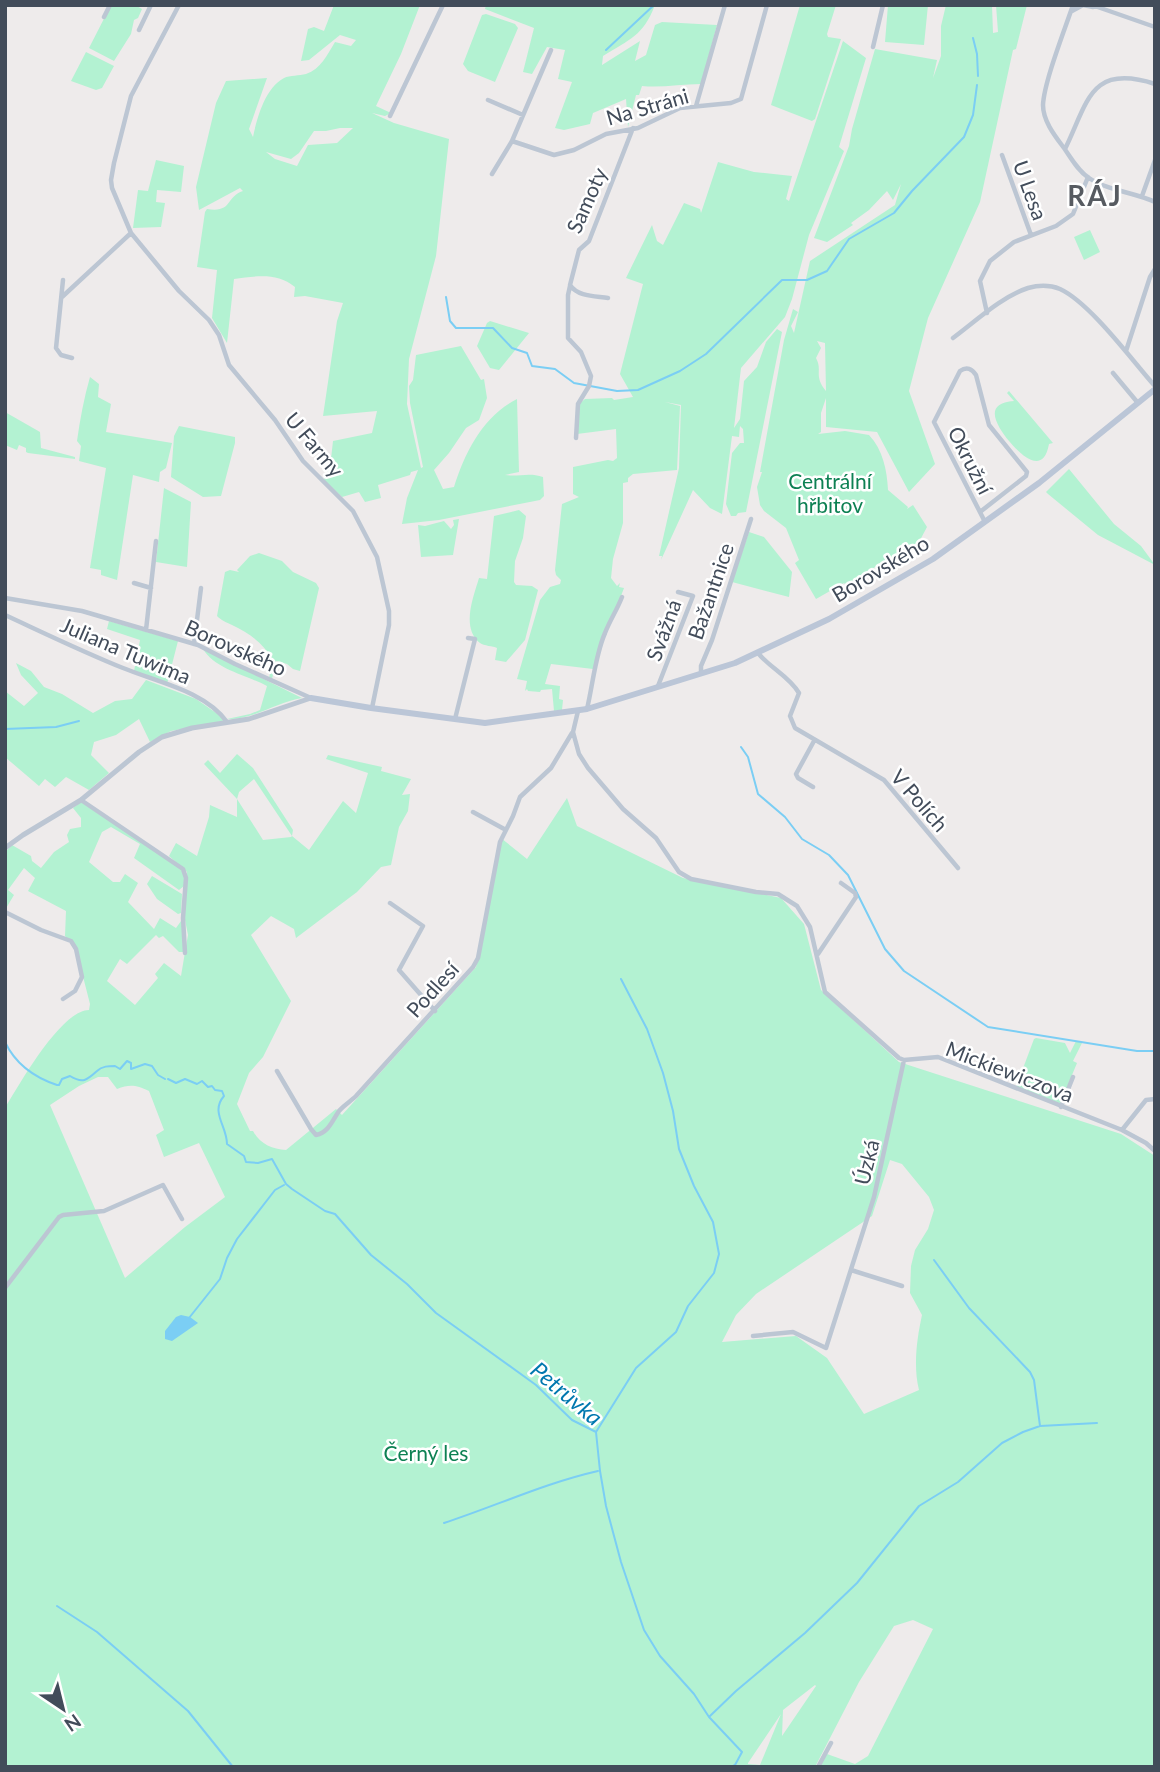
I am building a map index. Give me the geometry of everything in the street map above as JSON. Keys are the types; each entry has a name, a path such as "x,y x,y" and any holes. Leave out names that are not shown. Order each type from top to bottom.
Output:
{"main road":[{"name":"Borovského","path":"310,698 485,723 587,709 758,653 829,619 933,559 1039,483 1154,387"}],"street":[{"path":"104,17 110,5"},
{"path":"139,30 151,5"},
{"name":"U Farmy","path":"179,5 131,96 114,163 112,188 131,233 179,290 209,320 219,335 229,365 275,420 303,461 353,511 367,537 377,557 390,611 372,708"},
{"path":"390,116 443,5"},
{"path":"696,106 725,5"},
{"name":"Na Stráni","path":"512,141 554,155 574,150 606,134 633,128 680,108 731,103 741,99 767,5"},
{"path":"873,47 883,5"},
{"path":"1072,8 1093,6 1155,27"},
{"name":"U Lesa","path":"987,313 981,292 983,273 990,261 1000,252 1031,235 1056,226 1073,214 1088,177 1065,150 1046,118 1043,104 1072,8"},
{"path":"492,174 512,141 551,50"},
{"path":"1065,150 1077,117 1098,87 1118,76 1133,77 1155,84"},
{"path":"488,100 523,115"},
{"name":"Samoty","path":"576,438 578,404 589,386 591,376 581,352 568,338 568,295 579,250 589,241 633,128"},
{"name":"U Lesa","path":"1002,156 1031,235"},
{"path":"1142,196 1155,160"},
{"path":"1088,177 1107,187 1155,202"},
{"path":"62,297 131,233"},
{"path":"1126,351 1155,269"},
{"path":"63,280 56,348 61,355 72,358"},
{"path":"570,285 582,295 608,298"},
{"path":"953,338 998,305 1030,287 1044,285 1058,288 1078,302 1126,351 1154,387"},
{"name":"Okružní","path":"980,512 1026,476 1026,470 989,425 976,375 965,368 960,371 935,419 935,424 980,512 986,523"},
{"path":"1113,373 1138,403"},
{"name":"Bažantnice","path":"701,673 701,666 751,519"},
{"path":"146,630 156,541"},
{"path":"134,583 150,588"},
{"path":"194,644 201,588"},
{"name":"Svážná","path":"658,687 693,596 678,592"},
{"path":"587,709 600,649 622,597"},
{"name":"Borovského","path":"5,598 82,611 194,644 300,697"},
{"name":"Juliana Tuwima","path":"5,615 72,646 196,696 223,716 228,723"},
{"path":"455,720 475,639 468,638"},
{"name":"V Polích","path":"758,653 794,685 799,693 790,716 800,733 884,780 958,868"},
{"path":"7,843 80,800 139,752 162,737 181,730 249,719 292,704 300,697 310,698"},
{"path":"578,711 573,732 579,754 623,808 656,838 679,872 691,879 784,896 802,912 810,927 825,992 904,1060"},
{"name":"Podlesí","path":"276,1071 311,1129 319,1135 435,1011 478,958 500,842 520,797 551,768 573,732"},
{"path":"813,787 796,774 814,741"},
{"path":"80,800 183,869 186,878 183,918 185,954"},
{"path":"473,812 506,830"},
{"path":"818,955 856,897 855,893 841,883"},
{"path":"390,903 423,926 399,970 435,1011"},
{"path":"5,912 71,941 76,949 82,977 75,991 62,999"},
{"name":"Mickiewiczova","path":"904,1060 937,1057 1122,1130 1155,1151"},
{"name":"Úzká","path":"753,1336 793,1332 826,1348 883,1162 904,1060"},
{"path":"1060,1107 1073,1077"},
{"path":"1122,1130 1146,1100 1155,1100"},
{"path":"5,1289 63,1214 104,1211 163,1185 182,1219"},
{"path":"851,1270 902,1286"},
{"path":"818,1767 831,1743"}],"green space":[{"path":"111,5 135,5 142,9 134,20 131,34 114,61 89,48"},
{"path":"334,5 420,5 401,54 376,106 391,113 385,116 372,113 394,123 449,139 436,256 409,359 407,404 421,468 423,467 409,386 413,380 416,355 461,346 481,380 484,379 487,398 479,420 466,428 434,470 443,489 454,487 470,448 485,425 505,406 517,399 519,472 505,475 543,477 544,496 540,500 439,520 402,524 407,498 418,470 378,485 381,498 365,502 359,492 342,497 324,480 333,460 333,441 372,433 377,411 323,416 337,321 343,303 305,296 294,297 295,287 288,282 274,277 250,277 234,279 227,343 212,318 217,270 197,267 205,212 207,209 225,207 233,197 243,191 240,188 199,210 196,187 216,103 226,81 267,78 249,129 253,137 263,104 277,83 286,77 306,74 316,69 335,42 351,46 356,40 340,35 309,60 301,61 308,29 314,27 324,31","holes":["353,128 337,143 308,145 297,166 275,159 266,152 291,159 299,153 314,131"]},
{"path":"486,5 655,5 646,24 628,41 603,56 602,65 640,41 635,61 646,55 655,25 662,22 717,25 701,84 642,86 639,95 636,95 628,127 626,99 593,113 590,124 564,130 555,128 572,82 558,79 565,50 547,47 532,74 523,72 534,28 485,9"},
{"path":"800,5 836,5 827,34 828,37 841,39 815,119 812,121 771,105"},
{"path":"888,5 928,5 924,45 885,42"},
{"name":"Centrální hřbitov","path":"946,5 992,5 993,33 998,32 996,5 1027,5 1016,49 1013,50 980,202 928,318 909,391 935,464 909,492 877,432 826,427 826,398 821,413 821,432 818,434 845,431 869,435 878,447 883,461 888,490 908,507 907,509 913,505 927,527 919,542 870,570 872,573 858,581 846,585 844,583 816,599 795,563 799,560 786,528 764,511 760,505 757,487 762,472 784,340 793,309 798,312 791,326 794,333 810,261 895,205 901,184 893,200 887,191 869,210 851,223 853,225 827,242 814,238 849,146 875,49 937,60 933,78 941,56 941,26","holes":["817,341 825,343 826,391 820,381 816,358 821,348"]},
{"path":"482,15 515,24 518,28 495,82 468,71 463,64"},
{"path":"843,41 866,58 839,147 844,151 809,235 785,317 741,368 734,428 740,419 744,381 757,367 766,342 777,329 782,332 746,512 731,516 726,504 732,453 740,443 744,443 743,429 740,426 739,437 732,436 722,514 710,508 693,490 661,560 662,556 659,556 679,468 681,405 665,402 680,406 677,470 633,474 628,478 628,482 623,483 623,523 611,578 617,586 620,583 619,587 624,588 593,669 551,664 545,684 560,686 559,699 563,700 562,710 554,711 552,689 540,692 527,689 525,691 527,681 517,679 540,600 550,587 560,584 561,580 555,570 562,504 579,497 573,494 573,467 613,461 617,458 616,429 577,434 579,404 585,399 614,400 633,397 620,374 643,284 626,278 652,225 657,241 663,245 684,203 700,209 701,213 718,162 754,172 792,176 786,199 789,201"},
{"path":"86,52 114,66 102,88 96,90 71,81"},
{"path":"156,160 184,166 181,192 157,190 156,202 165,203 161,227 133,228 138,190 148,191"},
{"path":"1090,230 1100,252 1084,260 1074,237"},
{"path":"490,321 529,333 499,370 490,368 477,346"},
{"path":"90,377 99,384 98,397 111,404 106,432 172,443 166,468 160,472 159,482 133,475 117,580 101,575 101,570 90,568 106,468 79,461 81,446 77,441"},
{"path":"1009,391 1053,443 1049,444 1042,459 1031,460 1019,452 997,422 995,411 998,406 1014,401 1007,393"},
{"path":"5,412 40,432 41,448 75,459 28,453 26,448 19,445 17,450 5,445"},
{"path":"179,426 235,437 221,496 203,497 171,477 174,436"},
{"path":"1069,469 1114,524 1141,546 1155,565 1098,535 1046,492"},
{"path":"164,488 191,502 187,567 156,562"},
{"path":"519,510 526,516 523,538 515,561 514,582 516,585 532,586 538,590 525,640 506,662 495,660 497,648 482,644 474,637 470,612 479,578 487,579 494,516"},
{"path":"459,519 453,555 421,557 418,525 444,521 451,529 453,520"},
{"path":"749,532 764,537 792,572 789,597 732,582"},
{"path":"259,553 282,561 293,572 316,583 319,588 300,671 276,661 272,679 269,678 273,660 265,648 250,635 217,616 225,572 239,572 237,570 250,556"},
{"path":"109,621 178,641 167,684 134,671 140,640 107,629"},
{"path":"203,649 302,698 246,717 227,719 260,710 267,686 223,667"},
{"path":"16,663 31,671 44,687 62,694 93,713 115,701 132,699 146,680 196,699 222,717 223,721 171,731 150,742 139,719 116,735 94,742 91,755 109,773 89,790 66,777 55,787 45,779 39,786 5,757 5,691 24,706 38,693 21,675"},
{"path":"237,754 253,768 293,830 292,836 254,779 239,792 237,799 204,764 208,760 220,773"},
{"name":"Černý les","path":"328,755 382,767 381,771 411,779 402,795 410,794 408,811 399,827 391,865 381,867 357,892 296,938 294,929 271,916 251,935 291,1001 263,1057 249,1073 237,1104 250,1131 271,1147 286,1150 336,1109 342,1115 476,967 501,838 527,859 567,798 577,826 683,878 781,898 804,924 821,990 899,1062 1121,1134 1155,1156 1155,1767 819,1767 827,1754 855,1764 868,1756 933,1629 913,1620 894,1626 859,1682 815,1767 5,1767 5,1108 54,1035 78,1013 89,1010 90,1004 76,949 65,936 66,911 28,891 35,878 24,868 8,890 14,895 5,910 5,852 12,845 31,856 32,861 41,868 54,852 69,842 67,835 70,829 81,827 81,818 73,808 81,802 185,874 184,886 179,890 134,858 140,844 111,827 102,832 89,862 113,882 120,882 125,874 138,883 128,902 154,929 160,918 176,928 181,921 186,946 188,935 184,915 187,872 169,856 176,843 197,856 210,805 237,817 237,799 263,840 292,836 309,850 343,801 356,813 368,773 326,759","holes":["156,935 159,938 163,936 179,952 185,952 181,976 164,963 155,974 158,978 135,1005 107,981 120,959 127,964","98,1077 108,1077 117,1089 133,1086 149,1091 164,1130 156,1135 164,1157 199,1143 225,1197 125,1278 50,1105","890,1160 902,1164 929,1197 934,1210 928,1229 915,1250 911,1266 910,1293 922,1315 916,1352 919,1390 864,1414 827,1358 796,1336 722,1342 736,1315 756,1294 872,1216","815,1685 816,1686 782,1736 783,1710","781,1714 760,1765 748,1763"]},
{"path":"152,876 182,894 181,913 178,914 157,899 147,884"},
{"path":"1036,1038 1065,1043 1070,1053 1076,1041 1082,1043 1073,1061 1077,1063 1060,1104 1016,1087"}],"water":[{"path":"181,1315 198,1323 172,1341 165,1339 165,1331 176,1317"}],"waterway":[{"path":"606,50 654,5"},
{"path":"973,38 978,76"},
{"path":"446,297 450,321 456,328 493,328 512,348 527,353 532,366 555,369 574,383 617,391 638,390 680,371 706,354 782,280 807,280 827,271 849,239 894,213 964,137 973,115 977,85"},
{"path":"5,729 56,727 79,721"},
{"path":"741,747 748,757 758,794 785,817 802,839 829,855 848,875 885,949 904,971 988,1027 1137,1051 1155,1051"},
{"path":"596,1432 636,1368 676,1332 688,1306 714,1273 719,1254 713,1222 679,1149 663,1073 647,1029 621,979"},
{"path":"5,1042 26,1068 57,1085 70,1076 85,1080 99,1069 115,1066 120,1069 127,1061 131,1063 131,1069 145,1064 152,1066 158,1075 165,1079"},
{"name":"Petrůvka","path":"168,1079 176,1083 185,1079 197,1084 202,1081 208,1087 222,1091 224,1096 220,1102 219,1113 227,1144 244,1156 246,1162 258,1163 272,1159 286,1184 325,1211 335,1214 371,1255 407,1284 436,1313 536,1385 572,1420 596,1432 606,1506 644,1630 660,1656 694,1694 709,1717 742,1752 731,1767"},
{"path":"189,1318 220,1279 237,1239 275,1190 284,1185"},
{"path":"710,1716 805,1633 857,1583 919,1506 958,1482 1002,1443 1040,1426 1034,1380 1030,1372 969,1308 934,1260"},
{"path":"1040,1426 1097,1423"},
{"path":"444,1523 540,1488 598,1471"},
{"path":"57,1606 97,1632 188,1711 233,1767"}],"district":[{"name":"RÁJ","path":"1095,195"}]}
